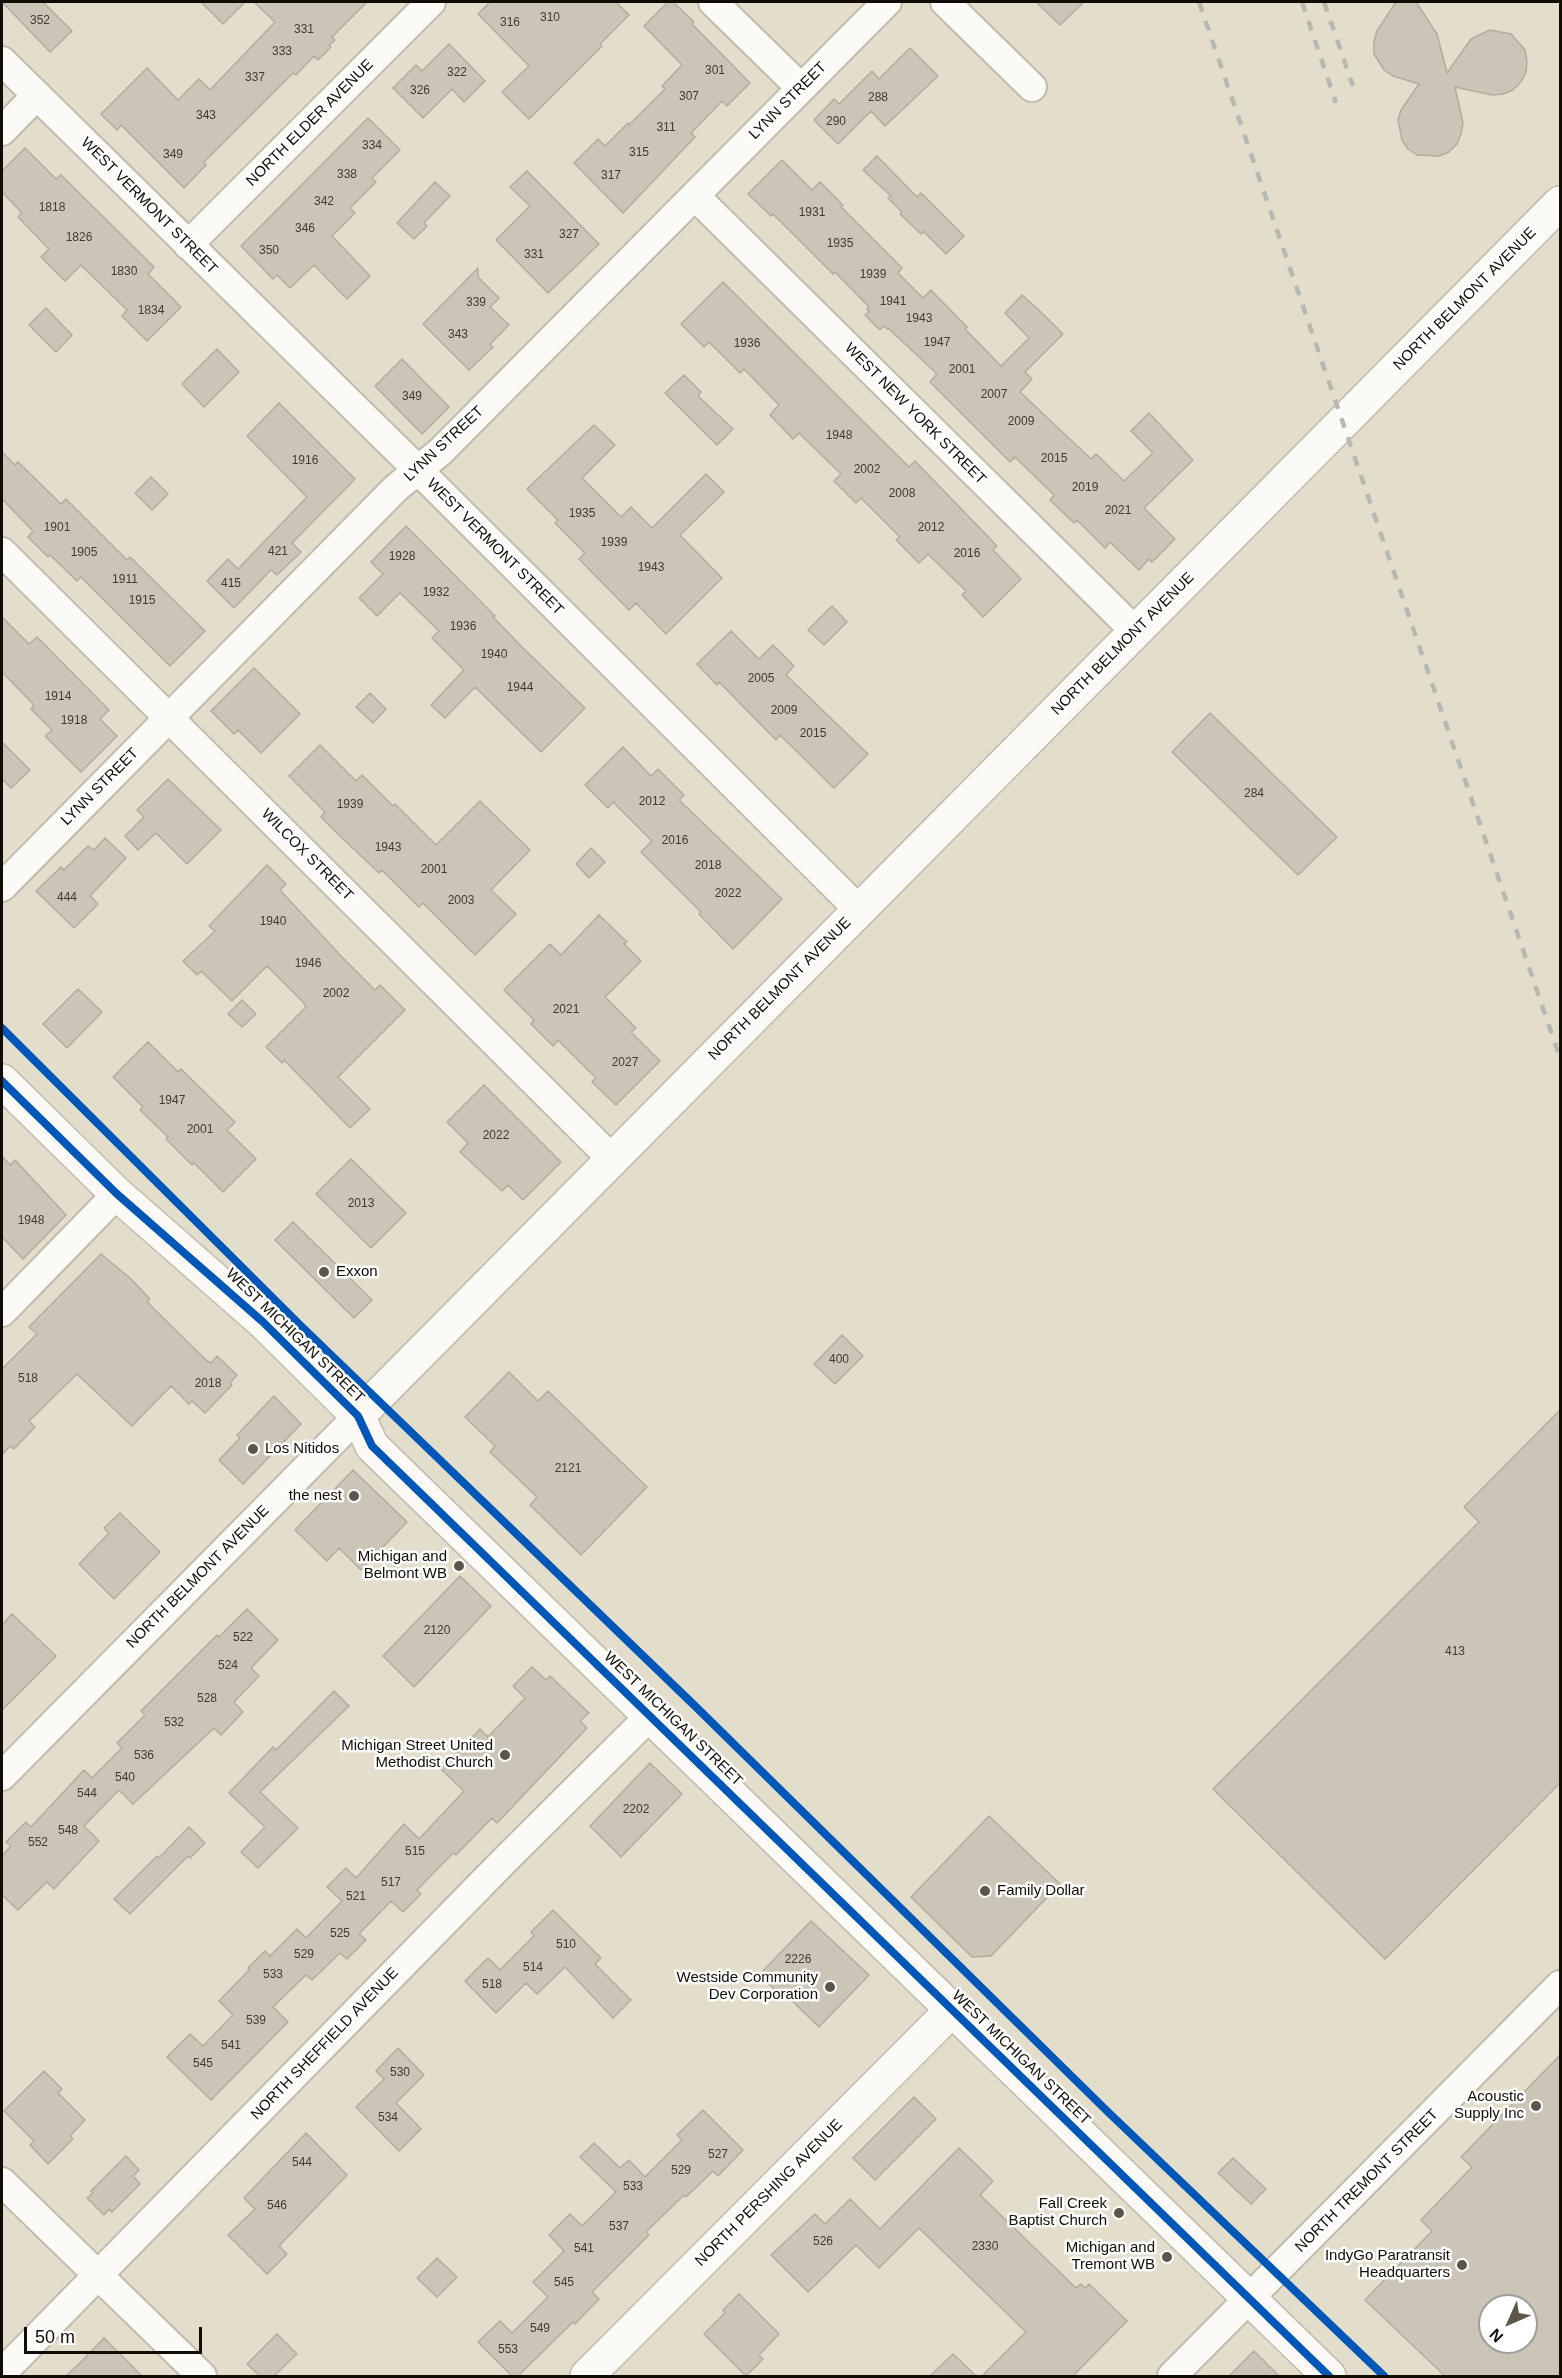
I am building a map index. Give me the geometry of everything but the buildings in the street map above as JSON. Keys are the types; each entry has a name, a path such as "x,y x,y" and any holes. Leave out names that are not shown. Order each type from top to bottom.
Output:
{"main road":[{"name":"NORTH BELMONT AVENUE","path":"358,1416 1560,203"},
{"name":"WEST MICHIGAN STREET","path":"2,1081 117,1194 238,1298 358,1416 372,1446 1329,2376"},
{"name":"NORTH PERSHING AVENUE","path":"587,2376 952,2010"}],"street":[{"name":"NORTH ELDER AVENUE","path":"188,245 431,2"},
{"path":"713,2 801,88"},
{"name":"LYNN STREET","path":"2,887 396,488 440,452 887,2"},
{"path":"945,2 1032,87"},
{"name":"WEST VERMONT STREET","path":"2,61 418,470 859,910"},
{"path":"2,131 37,95"},
{"name":"WEST NEW YORK STREET","path":"694,196 1135,631"},
{"name":"WILCOX STREET","path":"2,552 612,1159"},
{"path":"2,1312 117,1194"},
{"name":"NORTH BELMONT AVENUE","path":"2,1776 358,1416"},
{"name":"NORTH SHEFFIELD AVENUE","path":"2,2373 454,1912 650,1716"},
{"name":"NORTH TREMONT STREET","path":"1172,2376 1560,1985"},
{"path":"2,2182 202,2376"}],"railway":[{"path":"1199,2 1560,1058"},
{"path":"1302,2 1336,103"},
{"path":"1324,2 1353,86"}],"cycle path":[{"path":"2,1028 300,1325 695,1706 1107,2111 1384,2376"},
{"path":"2,1081 117,1194 263,1322 358,1416 372,1446 1329,2376"}],"place":[{"name":"Exxon","path":"324,1272"},
{"name":"Los Nitidos","path":"253,1449"},
{"name":"the nest","path":"354,1496"},
{"name":"Michigan and Belmont WB","path":"459,1566"},
{"name":"Michigan Street United Methodist Church","path":"505,1755"},
{"name":"Family Dollar","path":"985,1891"},
{"name":"Westside Community Dev Corporation","path":"830,1987"},
{"name":"Acoustic Supply Inc","path":"1536,2106"},
{"name":"Fall Creek Baptist Church","path":"1119,2213"},
{"name":"Michigan and Tremont WB","path":"1167,2257"},
{"name":"IndyGo Paratransit Headquarters","path":"1462,2265"}]}
